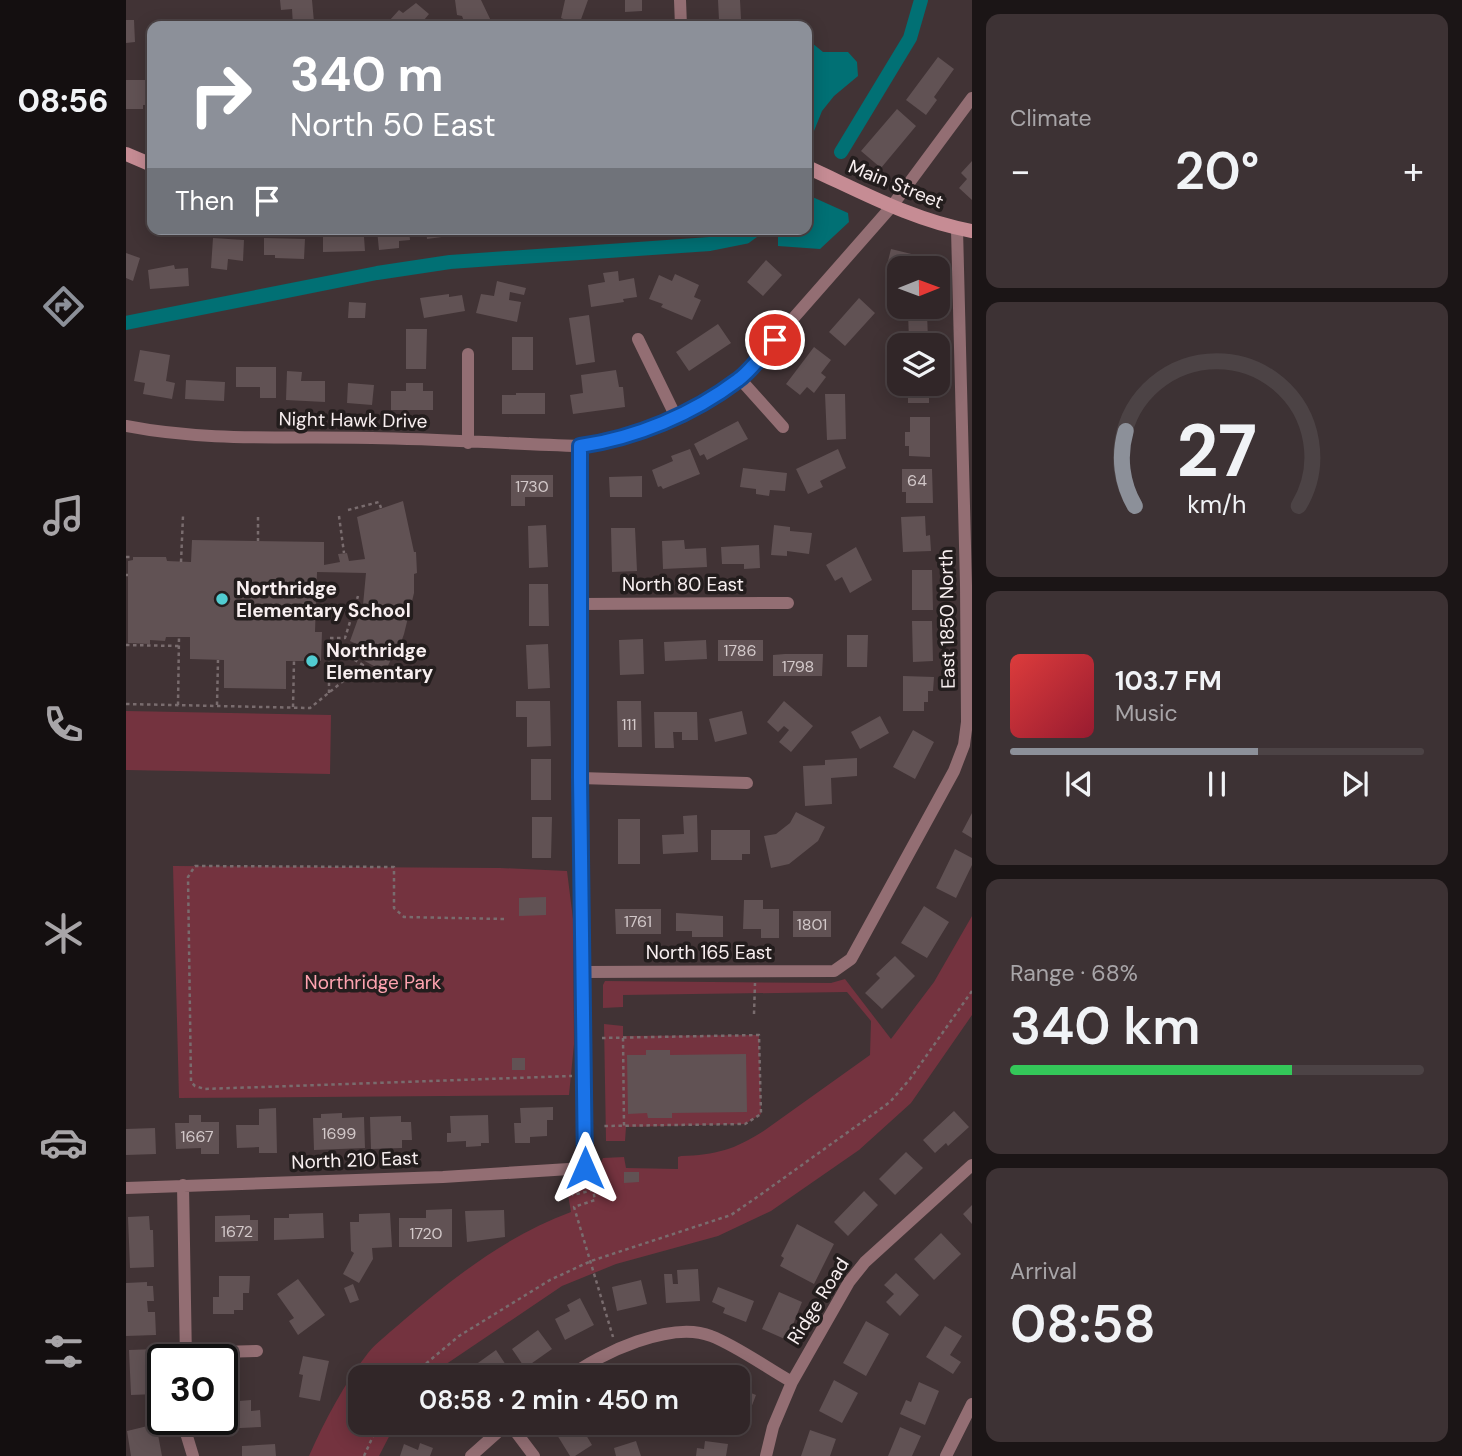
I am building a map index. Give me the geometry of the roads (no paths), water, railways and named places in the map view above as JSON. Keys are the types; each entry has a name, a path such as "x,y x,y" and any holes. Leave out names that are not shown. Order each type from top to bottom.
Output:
{"street":[{"path":"680,0 681,21"},
{"name":"Night Hawk Drive","path":"126,426 157,432 237,438 372,438 580,446 610,442 676,417 740,379 892,206 972,98"},
{"path":"126,154 147,164"},
{"name":"Main Street","path":"812,169 892,206 965,230"},
{"name":"East 1850 North","path":"834,971 851,959 954,771 964,744 967,722 969,585 965,230"},
{"path":"638,339 676,417"},
{"path":"468,354 468,443"},
{"path":"740,379 783,427"},
{"path":"580,446 580,778 584,972"},
{"name":"North 80 East","path":"579,604 788,603"},
{"path":"580,778 747,783"},
{"name":"North 165 East","path":"584,972 834,971"},
{"name":"North 210 East","path":"126,1188 443,1177 585,1168 584,972"},
{"name":"Ridge Road","path":"766,1456 773,1427 792,1382 849,1282 865,1262 972,1165"},
{"path":"183,1185 186,1344"},
{"path":"586,1365 617,1350 679,1331 710,1335 792,1382"},
{"path":"238,1352 257,1351"},
{"path":"946,1456 972,1404"},
{"path":"187,1435 193,1456"},
{"path":"471,1456 495,1435"},
{"path":"518,1435 534,1456"}],"water":[{"path":"812,43 823,52 848,52 857,62 858,76 834,96 822,111 812,136"},
{"path":"812,197 848,213 849,222 820,249 778,246 778,235 812,235"}],"waterway":[{"path":"841,152 910,38 921,0"},
{"path":"126,323 377,273 450,262 710,244 748,235"}],"place":[{"name":"Northridge Elementary School","path":"222,599"},
{"name":"Northridge Elementary","path":"312,661"}],"park label":[{"name":"Northridge Park","path":"373,982"}]}
